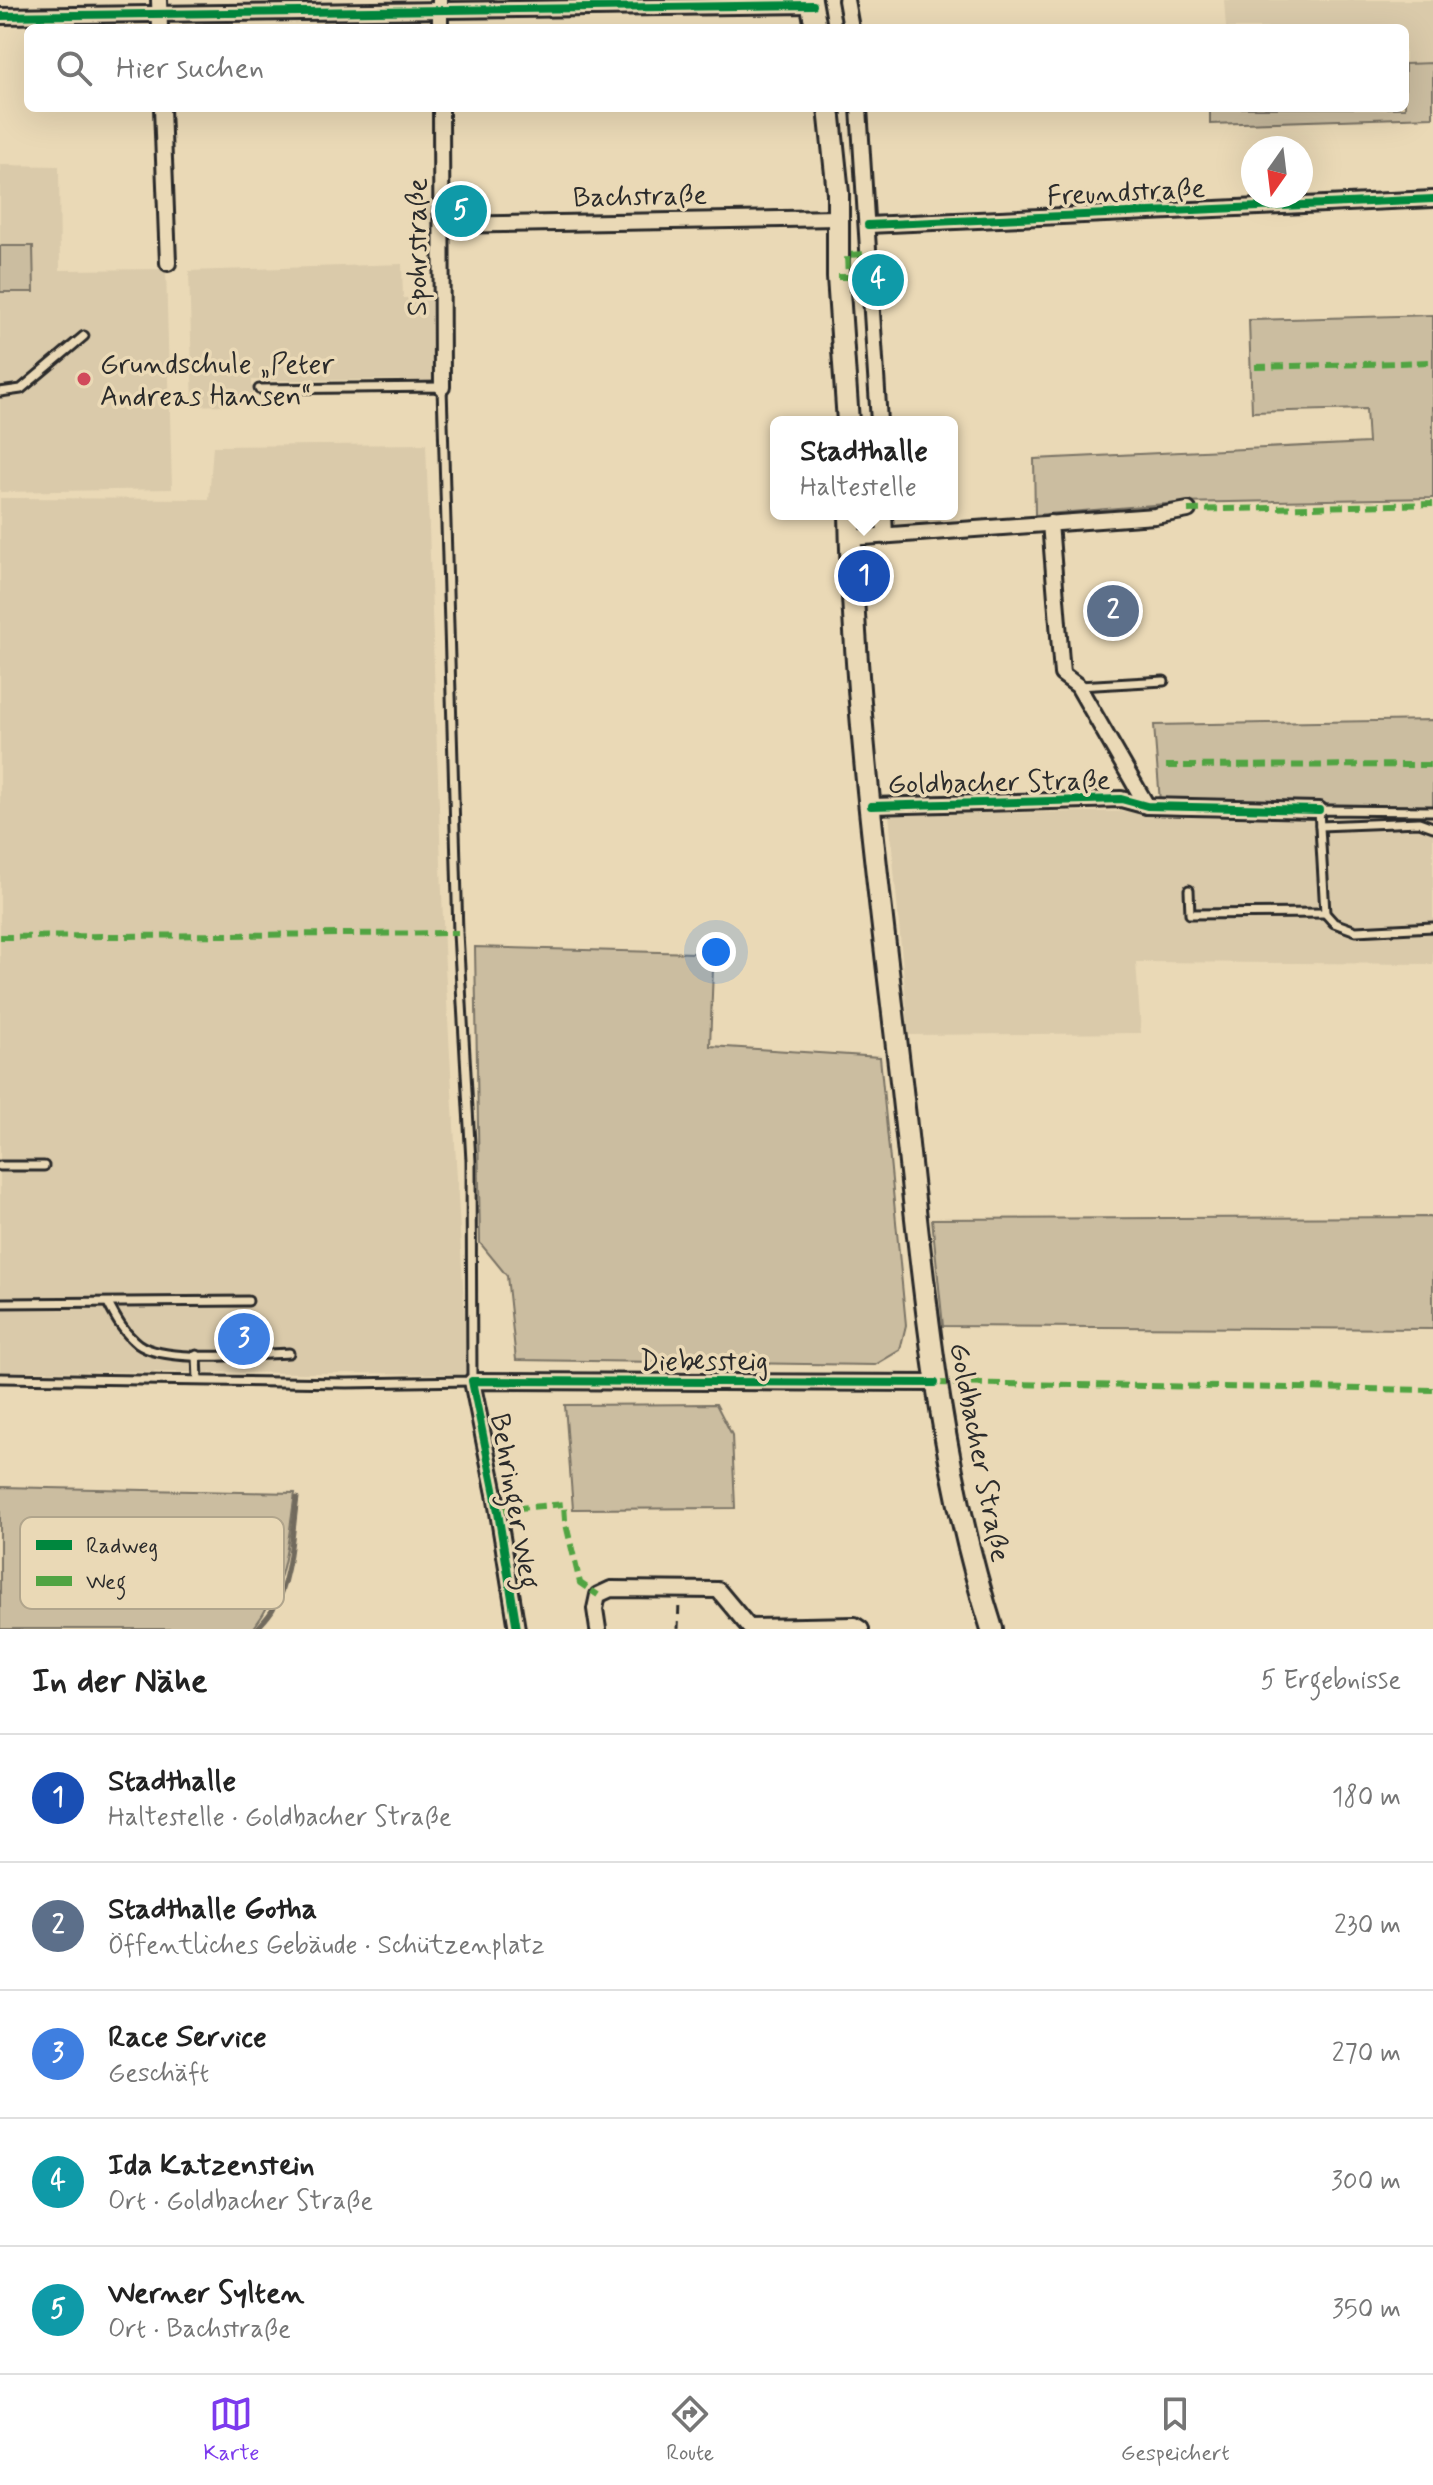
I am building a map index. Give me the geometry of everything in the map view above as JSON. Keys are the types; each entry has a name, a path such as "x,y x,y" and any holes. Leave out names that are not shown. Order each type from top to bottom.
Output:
{"main road":[{"path":"812,3 815,24"},
{"path":"829,112 848,416"},
{"name":"Goldbacher Straße","path":"850,520 857,676 935,1383 956,1499 992,1629"}],"street":[{"path":"159,0 159,22"},
{"path":"846,0 850,24"},
{"path":"0,16 159,22 440,5 812,3"},
{"path":"162,112 168,263"},
{"name":"Spohrstraße","path":"441,112 442,387"},
{"path":"859,112 879,416"},
{"name":"Freundstraße","path":"868,225 1433,199"},
{"name":"Bachstraße","path":"442,225 838,218"},
{"path":"850,538 1155,516 1188,510"},
{"path":"884,520 885,536"},
{"path":"1050,523 1062,674 1078,686 1147,806"},
{"name":"Goldbacher Straße","path":"871,806 1121,799 1147,806 1319,810"},
{"name":"Diebessteig","path":"472,1381 935,1383"},
{"name":"Behringer Weg","path":"472,1381 495,1494 517,1629"},
{"path":"598,1629 595,1609 598,1595 611,1589 718,1590 749,1628 855,1625 861,1629"}],"lane":[{"path":"0,392 21,389 84,336"},
{"path":"259,389 442,387 458,933 471,1161 472,1381"},
{"path":"1078,686 1164,681"},
{"path":"1319,810 1325,913 1334,923 1356,931 1433,927"},
{"name":"Goldbacher Straße","path":"1319,810 1433,811"},
{"path":"1320,826 1419,822 1433,827"},
{"path":"1189,890 1190,914 1325,913"},
{"path":"0,1166 44,1166"},
{"path":"0,1303 248,1301"},
{"path":"108,1303 119,1325 140,1345 165,1354 289,1353"},
{"path":"197,1355 198,1380"},
{"name":"Diebessteig","path":"0,1378 347,1383 472,1381"}],"path":[{"path":"678,1629 679,1590"}],"shaded area":[{"path":"1224,0 1433,0 1433,63 1409,64 1409,24 1226,24"},
{"path":"1433,63 1433,117 1210,124 1210,112 1409,112 1409,64"},
{"name":"Grundschule „Peter Andreas Hansen“","path":"0,165 59,166 60,270 166,269 172,489 0,492"},
{"path":"0,246 33,246 34,292 0,292"},
{"path":"402,264 403,298 431,297 432,380 252,380 252,404 193,406 189,271"},
{"path":"1433,315 1433,498 1177,503 1035,515 1034,459 1368,443 1366,409 1252,412 1249,320"},
{"path":"426,444 444,948 468,1374 0,1371 0,498 209,499 213,446"},
{"path":"1433,720 1433,806 1160,802 1154,725"},
{"path":"1160,802 1433,806 1433,964 1136,962 1141,1033 909,1035 889,814 1160,811"},
{"path":"475,947 696,953 713,969 710,1046 880,1057 906,1325 900,1350 875,1365 516,1360 507,1276 480,1243"},
{"path":"1433,1217 1433,1329 943,1326 932,1219"},
{"path":"716,1404 732,1435 735,1508 573,1509 565,1405"},
{"path":"0,1487 295,1493 284,1564 284,1517 20,1517 20,1609 266,1609 253,1629 0,1629"}],"waterway":[{"path":"284,1584 297,1498"},
{"path":"257,1629 273,1609"}],"marked path":[{"path":"838,277 848,277 847,255 870,254"},
{"path":"1255,367 1433,362"},
{"path":"1188,510 1433,504"},
{"path":"1166,766 1433,765"},
{"path":"0,937 458,933"},
{"path":"935,1383 1433,1390"},
{"path":"497,1510 564,1504 580,1583 598,1595"}],"cycle path":[{"path":"0,16 813,5"},
{"path":"868,225 1433,199"},
{"path":"871,806 1121,799 1147,806 1319,810"},
{"path":"517,1629 495,1494 472,1381 935,1383"}],"place":[{"name":"Werner Sylten","path":"461,211"},
{"name":"Ida Katzenstein","path":"878,280"},
{"name":"Grundschule „Peter Andreas Hansen“","path":"84,379"},
{"name":"Stadthalle","path":"864,576"},
{"name":"Stadthalle Gotha","path":"1113,611"},
{"name":"Race Service","path":"244,1339"}]}
